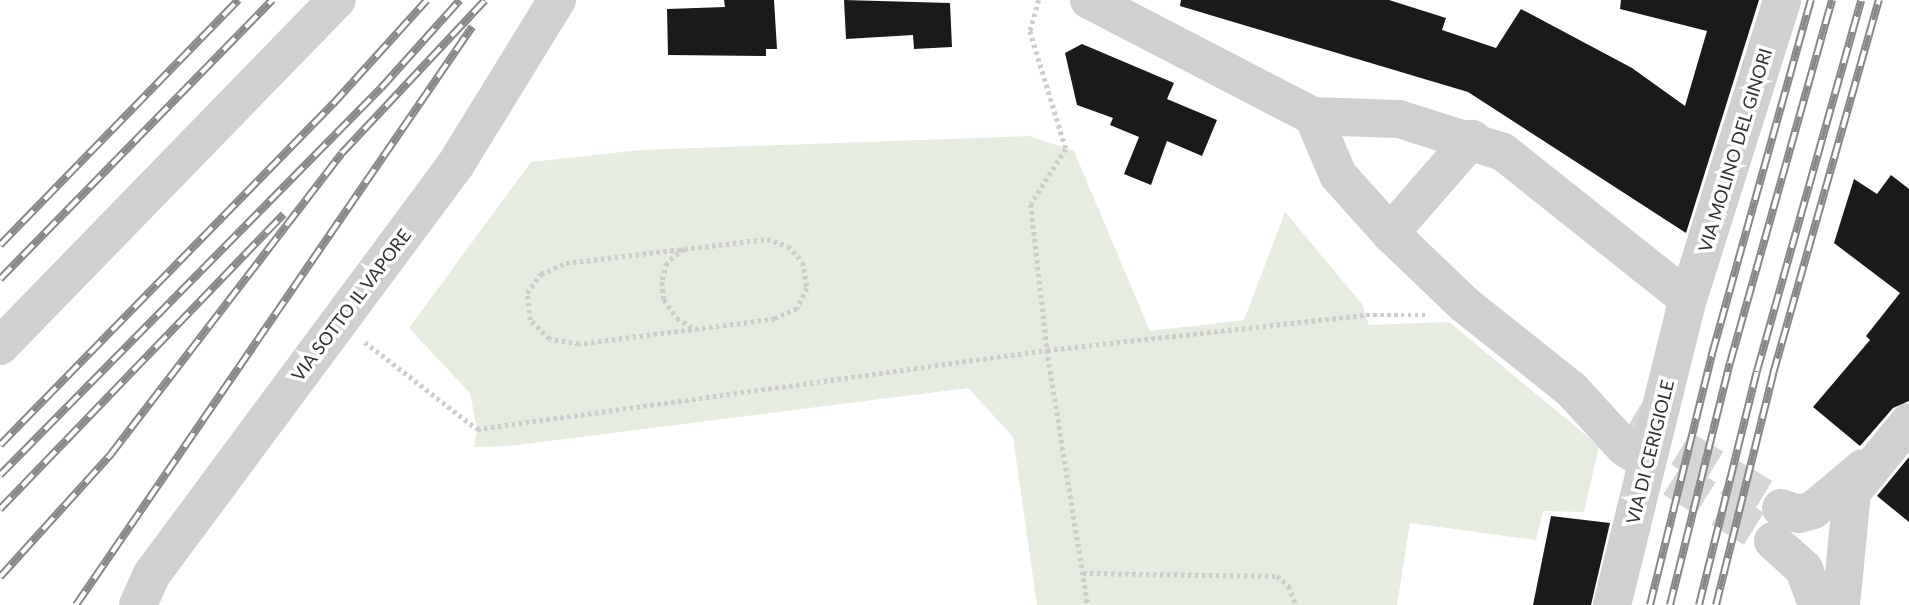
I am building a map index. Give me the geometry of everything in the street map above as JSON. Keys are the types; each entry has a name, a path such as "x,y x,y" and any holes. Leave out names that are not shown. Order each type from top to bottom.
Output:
{"street":[{"path":"0,346 337,0"},
{"name":"VIA SOTTO IL VAPORE","path":"138,605 152,574 456,164 557,0"},
{"path":"1088,0 1312,116 1399,119 1472,139 1503,152 1688,299"},
{"name":"VIA MOLINO DEL GINORI","path":"1688,299 1782,0"},
{"path":"1312,116 1338,175 1390,233 1464,304 1629,434"},
{"path":"1390,233 1472,139"},
{"name":"VIA DI CERIGIOLE","path":"1612,605 1688,299"},
{"path":"1817,605 1804,569 1777,524 1813,510 1846,486 1909,419"},
{"path":"1841,605 1852,492 1909,419"}],"path":[{"path":"1039,0 1030,31 1066,149 1031,204 1047,350 1088,605"},
{"path":"767,239 788,246 803,262 807,288 797,309 775,319 579,344 548,340 530,320 527,293 541,274 566,263 685,249 767,239"},
{"path":"685,249 667,263 662,282 664,300 677,318 694,329"},
{"path":"356,335 477,429 1047,350 1366,315 1432,316"},
{"path":"1083,573 1277,576 1289,586 1296,605"}],"shaded area":[{"path":"1029,136 1074,151 1150,331 1244,320 1285,212 1362,304 1369,325 1449,322 1599,446 1584,512 1543,511 1536,540 1410,523 1397,605 1037,605 1013,437 968,388 510,446 474,447 477,429 470,393 409,328 531,162 641,150"}],"building":[{"path":"724,0 774,0 777,49 766,49 766,56 668,55 667,9 725,7"},
{"path":"844,0 950,3 952,47 914,49 913,35 846,39"},
{"path":"1181,0 1389,0 1446,18 1442,30 1496,48 1521,9 1632,68 1685,106 1707,31 1620,9 1621,0 1759,0 1686,233 1468,92 1180,6"},
{"path":"1082,44 1174,83 1167,99 1217,120 1202,156 1167,141 1151,185 1124,174 1139,137 1110,125 1113,118 1077,105 1065,53"},
{"path":"1891,175 1909,189 1909,401 1893,408 1860,446 1813,407 1870,340 1866,336 1900,293 1834,243 1854,179 1877,194"},
{"path":"1909,457 1909,522 1877,496"},
{"path":"1551,516 1610,523 1591,605 1533,605"}],"tunnel":[{"path":"1632,419 1781,508"},
{"path":"1625,448 1773,541"}],"railway":[{"path":"0,245 238,0"},
{"path":"0,279 272,0"},
{"path":"0,445 333,104 427,0"},
{"path":"0,475 381,88 460,0"},
{"path":"0,577 111,454 342,153 485,0"},
{"path":"1650,605 1712,354 1811,0"},
{"path":"1670,605 1730,363 1832,0"},
{"path":"1699,605 1757,371 1861,0"},
{"path":"1716,605 1773,374 1879,0"},
{"path":"76,605 472,27"},
{"path":"0,509 284,214"}]}
